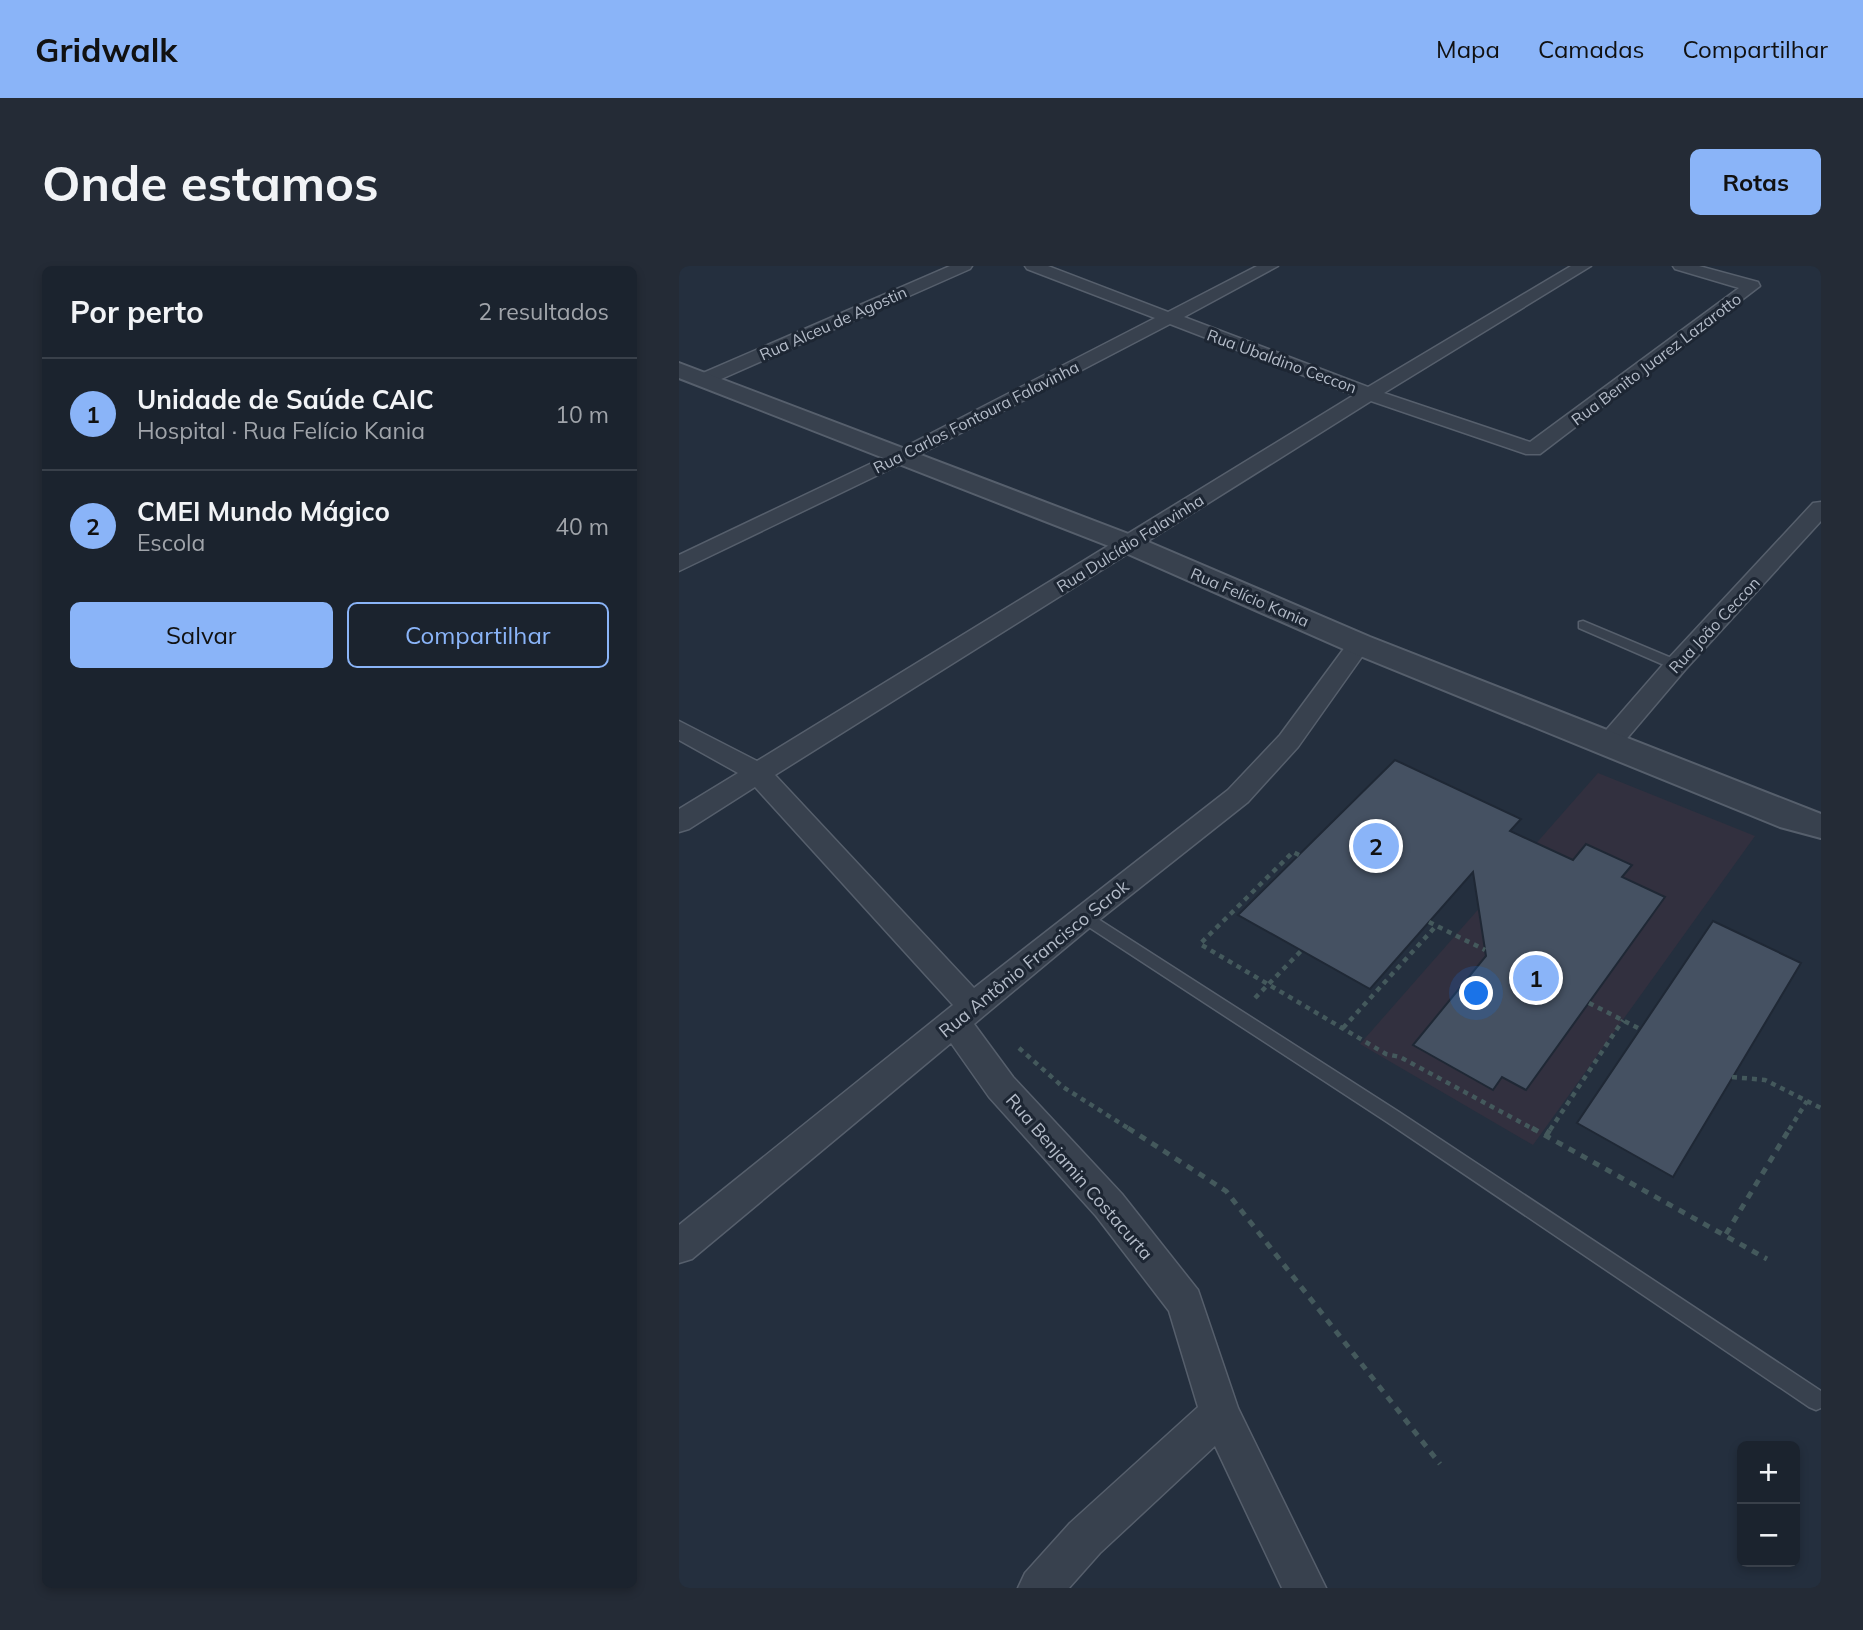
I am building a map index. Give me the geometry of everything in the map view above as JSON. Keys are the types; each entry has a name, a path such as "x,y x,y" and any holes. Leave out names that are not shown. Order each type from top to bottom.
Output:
{"street":[{"name":"Rua Alceu de Agostin","path":"703,380 964,266"},
{"name":"Rua Ubaldino Ceccon","path":"1033,266 1369,394 1533,450"},
{"name":"Rua Carlos Fontoura Falavinha","path":"679,564 900,457 1270,266"},
{"name":"Rua Dulcídio Falavinha","path":"679,822 1369,394 1583,266"},
{"name":"Rua Benito Juarez Lazarotto","path":"1533,450 1752,286 1681,266"},
{"name":"Rua Felício Kania","path":"679,370 1129,544 1359,644 1793,818 1821,826"},
{"name":"Rua João Ceccon","path":"1609,743 1676,665 1821,508"},
{"name":"Rua Antônio Francisco Scrok","path":"679,1247 1084,916 1238,796 1289,741 1359,644"},
{"name":"Rua Benjamin Costacurta","path":"679,729 758,773 964,1016 1001,1087 1109,1205 1185,1302 1220,1414 1304,1588"},
{"path":"1040,1588 1085,1538 1220,1414"}],"lane":[{"path":"1583,625 1676,665"},
{"path":"1084,916 1816,1400"}],"path":[{"path":"1299,855 1293,852 1200,944 1386,1054 1400,1057 1726,1234 1767,1259"},
{"path":"1429,922 1485,950"},
{"path":"1343,1028 1436,926"},
{"path":"1236,1015 1270,985 1301,951"},
{"path":"1589,1003 1640,1029"},
{"path":"964,1016 1063,1087 1226,1191 1440,1464"},
{"path":"1546,1136 1623,1020"},
{"path":"1732,1077 1765,1080 1821,1108"},
{"path":"1726,1234 1807,1101"}],"shaded area":[{"path":"1598,773 1755,836 1533,1145 1360,1044"}],"building":[{"path":"1395,760 1521,819 1510,831 1573,860 1586,844 1632,865 1622,877 1665,897 1526,1090 1502,1077 1493,1090 1413,1045 1486,956 1473,872 1370,989 1238,915"},
{"path":"1713,921 1801,963 1673,1177 1577,1123"}],"place":[{"name":"CMEI Mundo Mágico","path":"1376,846"},
{"name":"Unidade de Saúde CAIC","path":"1536,978"}]}
